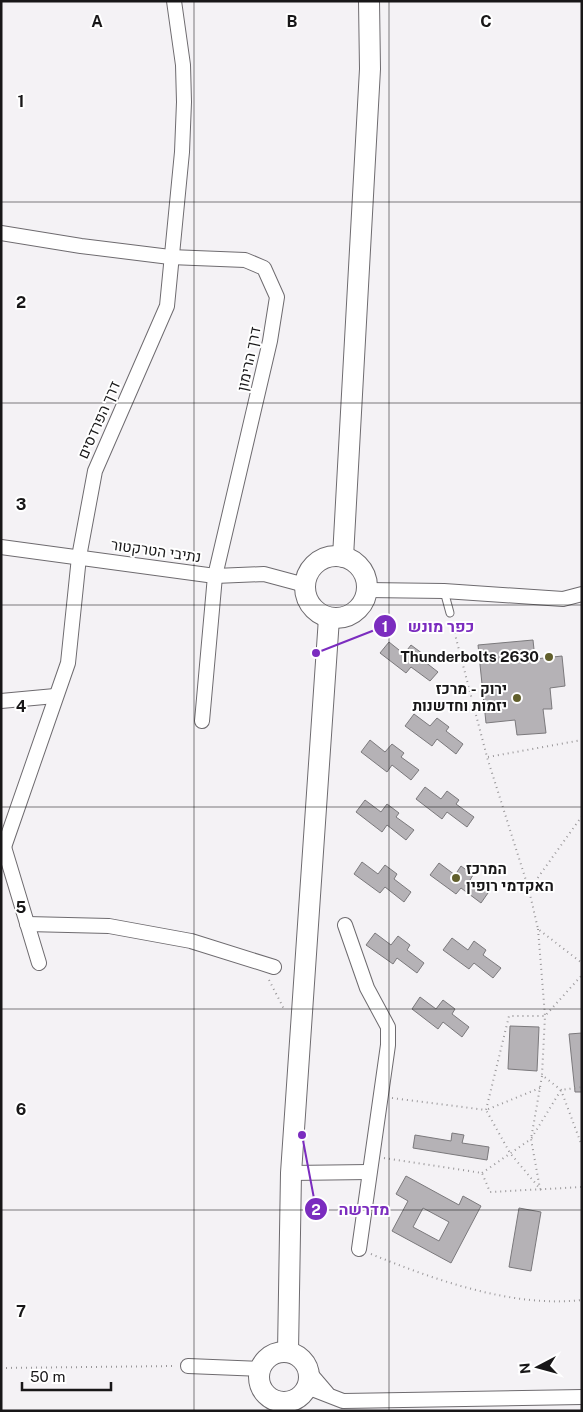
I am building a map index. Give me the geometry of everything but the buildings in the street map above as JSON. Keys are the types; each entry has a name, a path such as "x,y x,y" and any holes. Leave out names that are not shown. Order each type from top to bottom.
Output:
{"main road":[{"path":"343,557 370,69 369,1"},
{"path":"343,557 358,566 366,581 367,590 364,601 350,616 329,618 314,609 309,602 305,586 307,577 318,563 325,558 343,557"},
{"path":"288,1352 291,1174 329,618"},
{"path":"288,1352 302,1359 301,1392 272,1405 260,1386 260,1369 263,1362 274,1354 288,1352"}],"street":[{"name":"דרך הפרדסים","path":"3,847 68,663 79,557 95,471 167,306 170,257 182,152 184,102 183,65 174,1"},
{"name":"דרך הרימון","path":"1,233 81,246 170,257 245,260 264,268 278,298 270,341 215,576 202,721"},
{"name":"נתיבי הטרקטור","path":"1,547 215,576 264,574 305,586"},
{"path":"367,590 444,591 563,599 582,594"},
{"path":"1,701 55,696"},
{"path":"3,847 39,963"},
{"path":"27,924 109,926 191,941 274,967"},
{"path":"345,925 367,988 388,1027 388,1045 359,1249"},
{"path":"291,1174 369,1172"},
{"path":"188,1366 260,1369"},
{"path":"301,1392 343,1401 582,1398"}],"lane":[{"path":"444,591 450,613"}],"path":[{"path":"450,613 487,757 529,890 538,928 545,1016 542,1075 531,1139 541,1190"},
{"path":"487,757 582,740"},
{"path":"529,890 582,816"},
{"path":"538,928 582,963"},
{"path":"541,1190 510,1153 486,1110 509,1016 545,1016 582,976"},
{"path":"542,1075 561,1090 582,1146"},
{"path":"561,1090 582,1087"},
{"path":"380,1096 486,1110 540,1088"},
{"path":"372,1156 482,1173 531,1139 561,1090"},
{"path":"482,1173 490,1192 582,1187"},
{"path":"359,1249 408,1269 509,1298 561,1303 582,1300"},
{"path":"1,1368 188,1366"}],"place":[{"name":"כפר מונש","path":"316,653"},
{"name":"Thunderbolts 2630","path":"549,657"},
{"name":"ירוק - מרכז יזמות וחדשנות","path":"517,698"},
{"name":"המרכז האקדמי רופין","path":"456,878"},
{"name":"מדרשה","path":"302,1135"}]}
